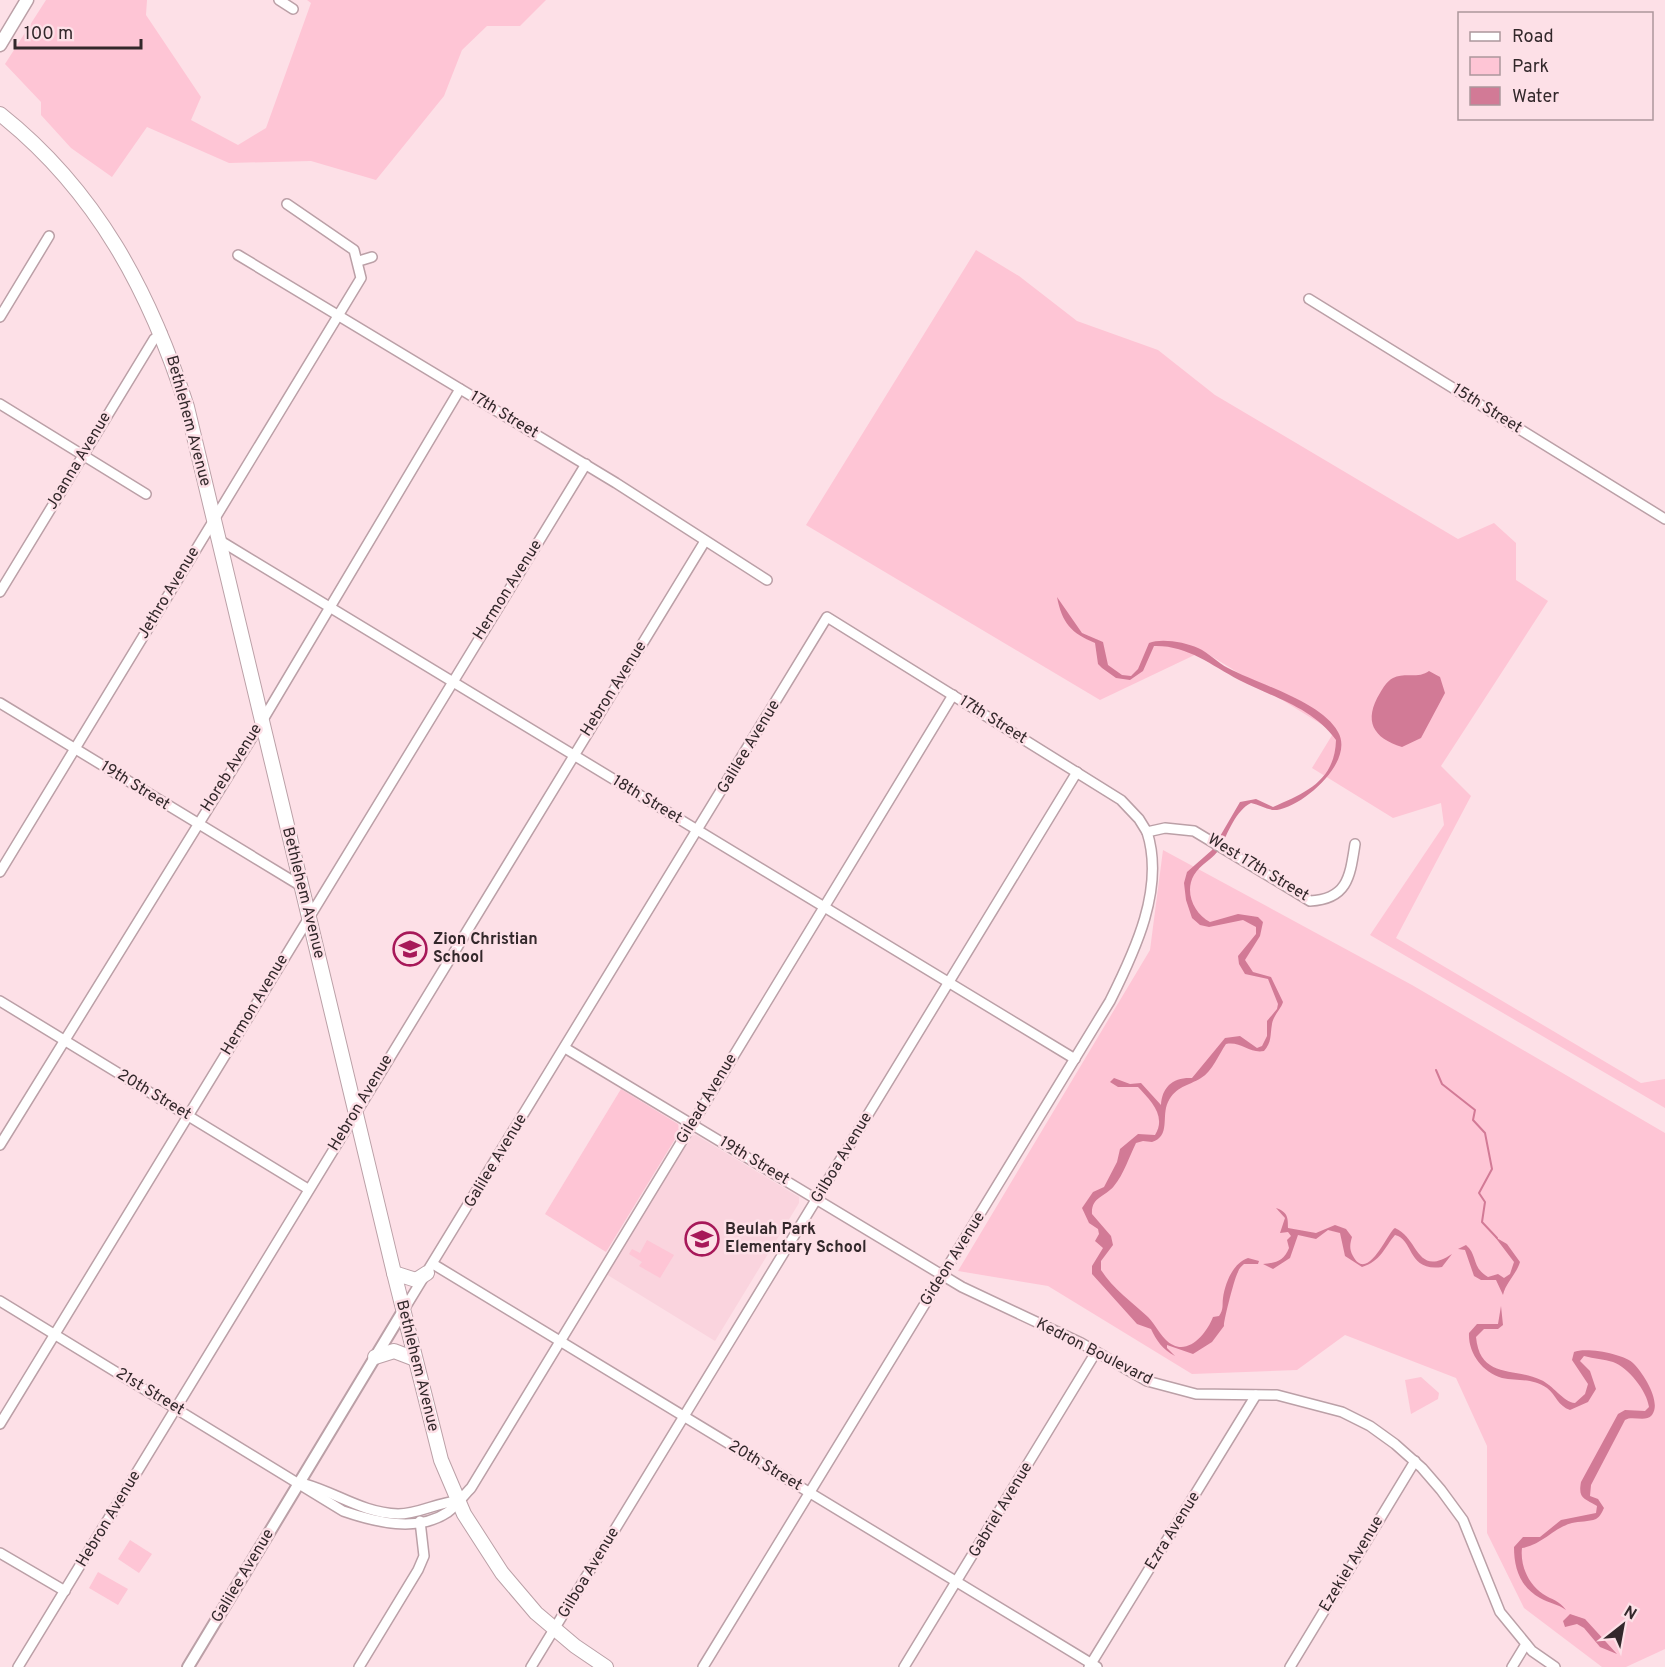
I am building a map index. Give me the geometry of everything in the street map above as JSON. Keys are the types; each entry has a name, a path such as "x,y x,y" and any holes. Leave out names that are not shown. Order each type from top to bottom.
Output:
{"main road":[{"path":"0,45 27,0"},
{"name":"Bethlehem Avenue","path":"0,114 46,155 87,203 114,240 142,288 162,333 187,407 432,1429 458,1501 482,1545 536,1613 606,1667"},
{"path":"394,1273 416,1280 430,1269"},
{"path":"375,1357 394,1350 415,1359"}],"street":[{"path":"279,0 293,9"},
{"path":"287,204 344,241 354,250 359,261 372,258"},
{"path":"0,317 49,237"},
{"name":"17th Street","path":"238,255 586,464 767,580"},
{"name":"Jethro Avenue","path":"0,872 361,278 359,261"},
{"name":"15th Street","path":"1309,299 1665,519"},
{"name":"Joanna Avenue","path":"0,592 154,339 162,333"},
{"name":"Horeb Avenue","path":"0,1145 261,723 460,389"},
{"path":"0,404 146,494"},
{"name":"Hermon Avenue","path":"0,1424 586,464"},
{"name":"18th Street","path":"219,540 1076,1059"},
{"name":"Hebron Avenue","path":"18,1667 705,541"},
{"name":"17th Street","path":"805,656 827,617 1130,807 1146,832"},
{"name":"Galilee Avenue","path":"188,1667 403,1311 805,656"},
{"name":"Gilead Avenue","path":"420,1521 447,1512 471,1488 953,695"},
{"name":"19th Street","path":"0,703 197,825 301,886"},
{"name":"Gilboa Avenue","path":"531,1667 1077,772"},
{"name":"West 17th Street","path":"1146,832 1165,828 1194,831 1310,901 1329,900 1345,885 1355,844"},
{"name":"Gideon Avenue","path":"703,1667 1076,1059 1126,969 1144,920 1152,861 1146,832"},
{"name":"20th Street","path":"0,1001 308,1189"},
{"name":"19th Street","path":"565,1048 943,1275"},
{"name":"20th Street","path":"430,1269 559,1341 1092,1666"},
{"name":"Kedron Boulevard","path":"943,1275 992,1302 1096,1352 1131,1373 1167,1388 1196,1394 1277,1395 1342,1412 1378,1432 1415,1461 1463,1520 1500,1612 1526,1644 1555,1667"},
{"name":"21st Street","path":"0,1301 300,1482 368,1509 400,1514 443,1502 458,1501"},
{"name":"Gabriel Avenue","path":"904,1667 1096,1352"},
{"name":"Ezra Avenue","path":"1092,1666 1256,1395"},
{"name":"Ezekiel Avenue","path":"1290,1667 1415,1461"},
{"name":"21st Street","path":"300,1482 315,1495 363,1518 402,1524 420,1521"},
{"path":"359,1667 418,1570 424,1556 420,1521"},
{"path":"0,1553 65,1591"},
{"path":"1512,1667 1526,1644"}],"shaded area":[{"name":"Beulah Park Elementary School","path":"696,1135 799,1197 799,1203 715,1341 606,1274 690,1136"}],"green space":[{"path":"46,0 147,0 146,15 201,97 191,120 238,145 266,128 311,3 307,0 546,0 520,26 487,26 462,50 444,96 376,180 311,161 229,163 147,127 112,177 71,148 41,115 41,102 5,64"},
{"path":"976,250 1019,276 1077,321 1158,350 1215,395 1458,539 1494,523 1516,543 1516,580 1548,601 1441,766 1471,796 1396,938 1641,1083 1665,1079 1665,1108 1370,935 1444,825 1441,803 1393,818 1312,768 1334,732 1203,651 1100,700 806,525"},
{"path":"1163,850 1412,985 1665,1133 1665,1649 1626,1667 1602,1667 1524,1608 1487,1533 1487,1446 1456,1378 1345,1335 1297,1370 1192,1374 1048,1286 958,1271 1150,950"},
{"path":"621,1089 678,1124 680,1131 606,1252 545,1214"},
{"path":"647,1240 674,1255 660,1278 639,1266 642,1262 629,1254 632,1249 640,1253"},
{"path":"1421,1377 1439,1393 1438,1399 1411,1414 1405,1380"},
{"path":"130,1540 152,1554 139,1573 118,1559"},
{"path":"98,1572 128,1589 118,1605 89,1588"}],"water":[{"path":"1057,597 1082,633 1103,642 1108,665 1122,675 1131,676 1138,669 1149,643 1166,641 1193,646 1228,668 1288,695 1318,712 1330,721 1338,732 1341,744 1339,756 1333,768 1313,791 1300,800 1277,810 1251,803 1246,806 1233,822 1220,848 1197,871 1191,882 1192,902 1199,914 1210,922 1238,914 1258,917 1263,922 1260,936 1245,960 1253,972 1271,977 1283,1002 1273,1021 1268,1045 1264,1051 1254,1051 1236,1044 1226,1044 1205,1075 1179,1089 1171,1097 1166,1107 1162,1135 1152,1142 1136,1143 1118,1181 1096,1201 1092,1208 1092,1214 1111,1236 1113,1245 1101,1261 1101,1270 1173,1345 1180,1347 1194,1343 1205,1331 1213,1317 1221,1314 1226,1286 1234,1269 1248,1258 1259,1261 1258,1264 1244,1264 1240,1268 1236,1275 1224,1326 1212,1342 1193,1354 1167,1345 1175,1356 1167,1351 1151,1329 1137,1324 1092,1274 1092,1266 1103,1248 1095,1241 1099,1234 1098,1229 1089,1223 1082,1208 1093,1192 1104,1187 1117,1162 1120,1149 1138,1134 1155,1135 1159,1121 1156,1109 1138,1087 1118,1087 1110,1082 1114,1078 1130,1084 1141,1083 1161,1105 1166,1088 1179,1079 1192,1078 1225,1038 1240,1036 1257,1048 1262,1046 1267,1036 1267,1021 1277,1009 1278,1004 1268,979 1245,974 1239,964 1238,956 1256,934 1256,927 1243,920 1209,927 1200,925 1192,918 1186,900 1184,883 1187,872 1212,850 1240,802 1256,799 1273,807 1307,790 1324,776 1330,766 1336,740 1316,719 1304,711 1239,680 1188,652 1154,646 1143,671 1130,680 1116,678 1098,664 1095,643 1069,626 1062,614"},
{"path":"1429,671 1440,677 1445,693 1421,738 1402,747 1384,739 1374,727 1372,712 1384,687 1397,676 1421,675"},
{"path":"1276,1208 1283,1211 1286,1216 1288,1228 1316,1233 1335,1225 1346,1229 1352,1237 1350,1246 1353,1256 1359,1263 1365,1264 1371,1260 1395,1228 1403,1233 1424,1259 1440,1260 1452,1254 1442,1267 1423,1265 1412,1254 1405,1242 1395,1235 1378,1258 1362,1267 1345,1256 1340,1233 1328,1230 1316,1239 1298,1235 1290,1258 1273,1269 1263,1264 1282,1259 1289,1248 1287,1240 1291,1236 1288,1232 1280,1233 1285,1218"},
{"path":"1495,1237 1507,1244 1520,1262 1503,1295 1496,1280 1481,1280 1474,1276 1465,1250 1458,1249 1466,1245 1479,1269 1488,1277 1498,1274 1504,1278 1510,1274 1514,1262"},
{"path":"1501,1306 1503,1325 1498,1329 1484,1329 1476,1337 1484,1360 1491,1366 1541,1380 1566,1400 1575,1403 1585,1394 1588,1384 1572,1360 1574,1352 1587,1350 1605,1352 1623,1357 1634,1364 1646,1381 1655,1403 1652,1415 1649,1417 1625,1420 1591,1485 1590,1496 1598,1499 1604,1508 1599,1517 1565,1525 1536,1544 1522,1548 1522,1561 1529,1580 1538,1590 1558,1602 1566,1610 1533,1594 1523,1583 1515,1562 1514,1547 1523,1537 1540,1537 1561,1520 1596,1513 1597,1506 1581,1495 1581,1482 1618,1414 1625,1410 1645,1411 1649,1407 1641,1387 1630,1374 1619,1365 1606,1360 1584,1356 1580,1361 1590,1371 1596,1389 1588,1402 1570,1410 1542,1385 1531,1381 1502,1378 1488,1371 1478,1361 1471,1348 1469,1333 1477,1324 1498,1324"},
{"path":"1570,1614 1585,1619 1617,1654 1600,1647 1584,1628 1577,1624 1565,1627 1563,1621"}],"waterway":[{"path":"1436,1070 1442,1084 1475,1110 1473,1120 1485,1133 1492,1169 1479,1193 1485,1202 1482,1222 1497,1238"}],"place":[{"name":"Zion Christian School","path":"410,949"},
{"name":"Beulah Park Elementary School","path":"702,1239"}]}
